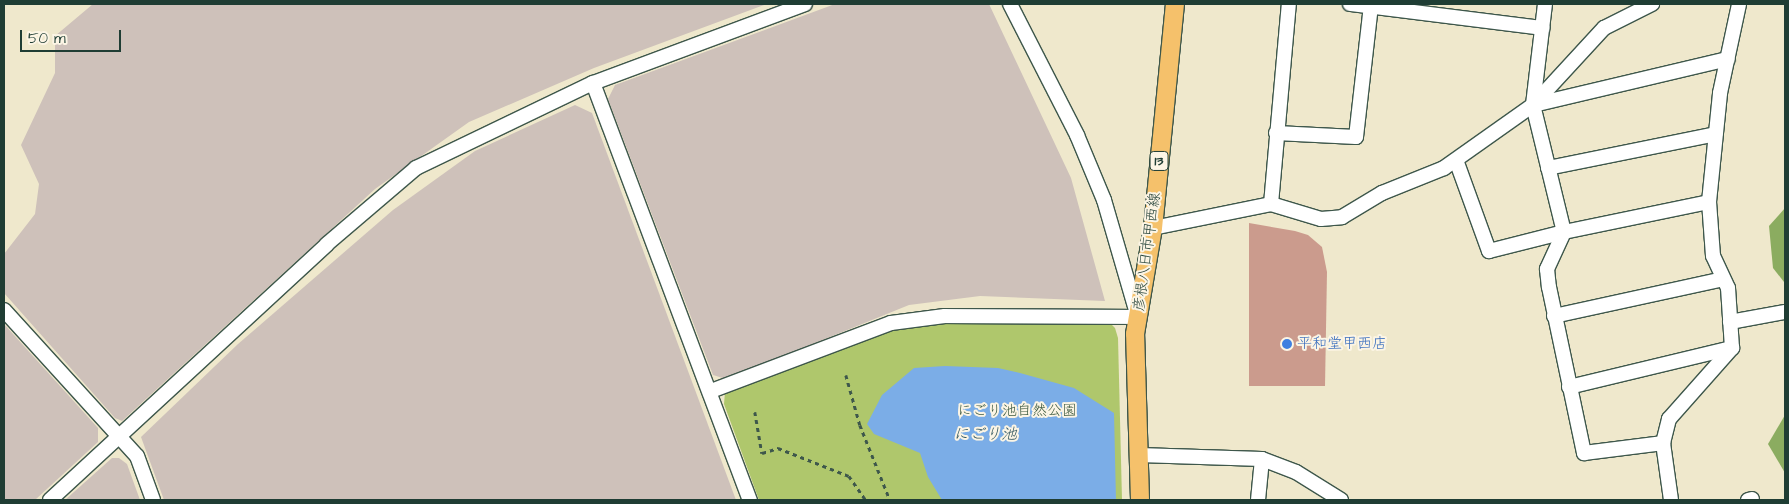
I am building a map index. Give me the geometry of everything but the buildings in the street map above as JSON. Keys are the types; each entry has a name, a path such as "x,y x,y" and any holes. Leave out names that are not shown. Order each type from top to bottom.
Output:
{"main road":[{"name":"彦根八日市甲西線","path":"1140,500 1134,350 1153,228 1175,4"}],"street":[{"path":"50,500 327,244 416,168 593,83 805,4"},
{"path":"711,391 891,323 945,316 1138,317 1104,200 1077,135 1010,4"},
{"path":"1271,204 1289,4"},
{"path":"1350,4 1542,28"},
{"path":"1545,4 1533,105 1564,232 1547,269 1554,316 1584,453 1663,443"},
{"path":"1153,228 1271,204 1321,219 1336,220 1382,194 1444,168 1456,160 1533,105 1604,28 1652,4"},
{"path":"1671,500 1663,443 1669,419 1684,399 1732,348 1728,288 1713,256 1709,202 1716,134 1739,4"},
{"path":"1276,132 1356,138 1371,6"},
{"path":"1533,105 1728,60"},
{"path":"593,83 642,218 711,391 750,500"},
{"path":"1548,168 1716,134"},
{"path":"1456,160 1489,251 1564,232 1709,202"},
{"path":"1554,316 1723,279"},
{"path":"4,310 137,456 153,500"},
{"path":"1730,322 1785,312"},
{"path":"1569,387 1732,348"},
{"path":"1139,455 1262,459 1296,472 1341,500"},
{"path":"1258,500 1262,459"}],"path":[{"path":"846,375 860,425 891,500"},
{"path":"755,412 762,453 778,448 849,476 866,500"}],"shaded area":[{"path":"93,4 767,4 594,68 469,122 375,189 122,421 115,418 4,293 4,254 35,214 39,184 21,145 55,73 55,36"},
{"path":"835,4 989,4 1071,178 1105,301 980,296 909,305 726,379 713,375 608,99 615,85"},
{"path":"575,105 592,113 736,500 164,500 141,437 238,344 393,210 475,151"},
{"path":"4,324 98,428 98,442 35,500 4,500"},
{"path":"112,458 119,458 127,464 140,500 65,500"}],"green space":[{"path":"1785,208 1784,282 1773,268 1769,226"},
{"name":"にごり池自然公園","path":"1109,322 1115,328 1118,338 1122,500 759,500 724,404 725,392 882,333 909,326 935,323"},
{"path":"1785,415 1785,473 1768,444"}],"water":[{"name":"にごり池","path":"945,366 998,368 1074,388 1114,413 1116,500 942,500 928,477 920,453 874,434 867,424 882,395 914,368"}],"place":[{"name":"平和堂甲西店","path":"1287,344"}]}
